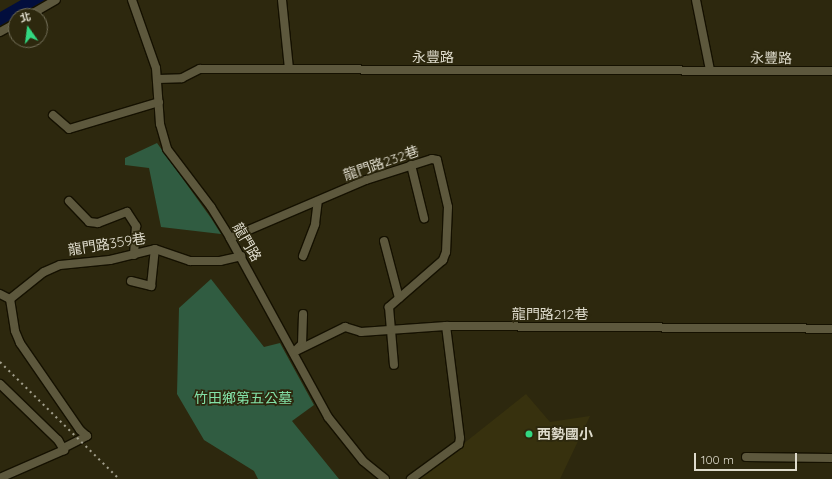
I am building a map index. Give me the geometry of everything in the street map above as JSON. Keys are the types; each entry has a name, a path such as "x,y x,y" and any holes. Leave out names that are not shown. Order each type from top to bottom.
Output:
{"street":[{"path":"42,8 56,0"},
{"name":"龍門路","path":"132,0 151,50 158,79 163,141 167,149 211,207 241,256 328,417 347,444 363,461 385,479"},
{"path":"282,0 289,69"},
{"path":"696,0 710,70"},
{"name":"永豐路","path":"158,79 182,78 200,69 832,71"},
{"path":"53,115 69,129 159,102"},
{"name":"龍門路232巷","path":"230,238 366,180 432,159 437,160 440,164 448,207 446,252 444,260 399,298"},
{"path":"411,166 424,218"},
{"path":"69,201 89,222 98,223 127,212 136,226 134,255"},
{"path":"302,256 315,224 318,201"},
{"path":"384,241 399,298 388,311 394,365"},
{"path":"132,281 151,286 155,249"},
{"name":"龍門路359巷","path":"10,299 44,272 60,265 134,255 155,249 190,261 220,261 241,256"},
{"path":"0,294 10,299 14,331 20,343 80,430 87,436 63,448 64,450 0,478"},
{"path":"294,352 302,344 303,314"},
{"path":"411,479 459,444 460,438 446,326"},
{"name":"龍門路212巷","path":"294,352 345,327 361,332 446,326 832,329"},
{"path":"0,384 63,448"},
{"path":"746,457 832,458"}],"shaded area":[{"path":"21,0 45,0 31,8 8,8 8,21 0,26 0,12"},
{"name":"西勢國小","path":"526,394 550,422 590,416 560,479 419,479"}],"green space":[{"path":"157,143 221,234 161,227 149,168 125,165 125,158"},
{"name":"竹田鄉第五公墓","path":"211,279 264,347 280,343 314,405 292,421 339,479 258,479 254,471 204,440 177,394 179,308"}],"railway":[{"path":"0,362 119,479"}],"place":[{"name":"西勢國小","path":"529,434"}]}
